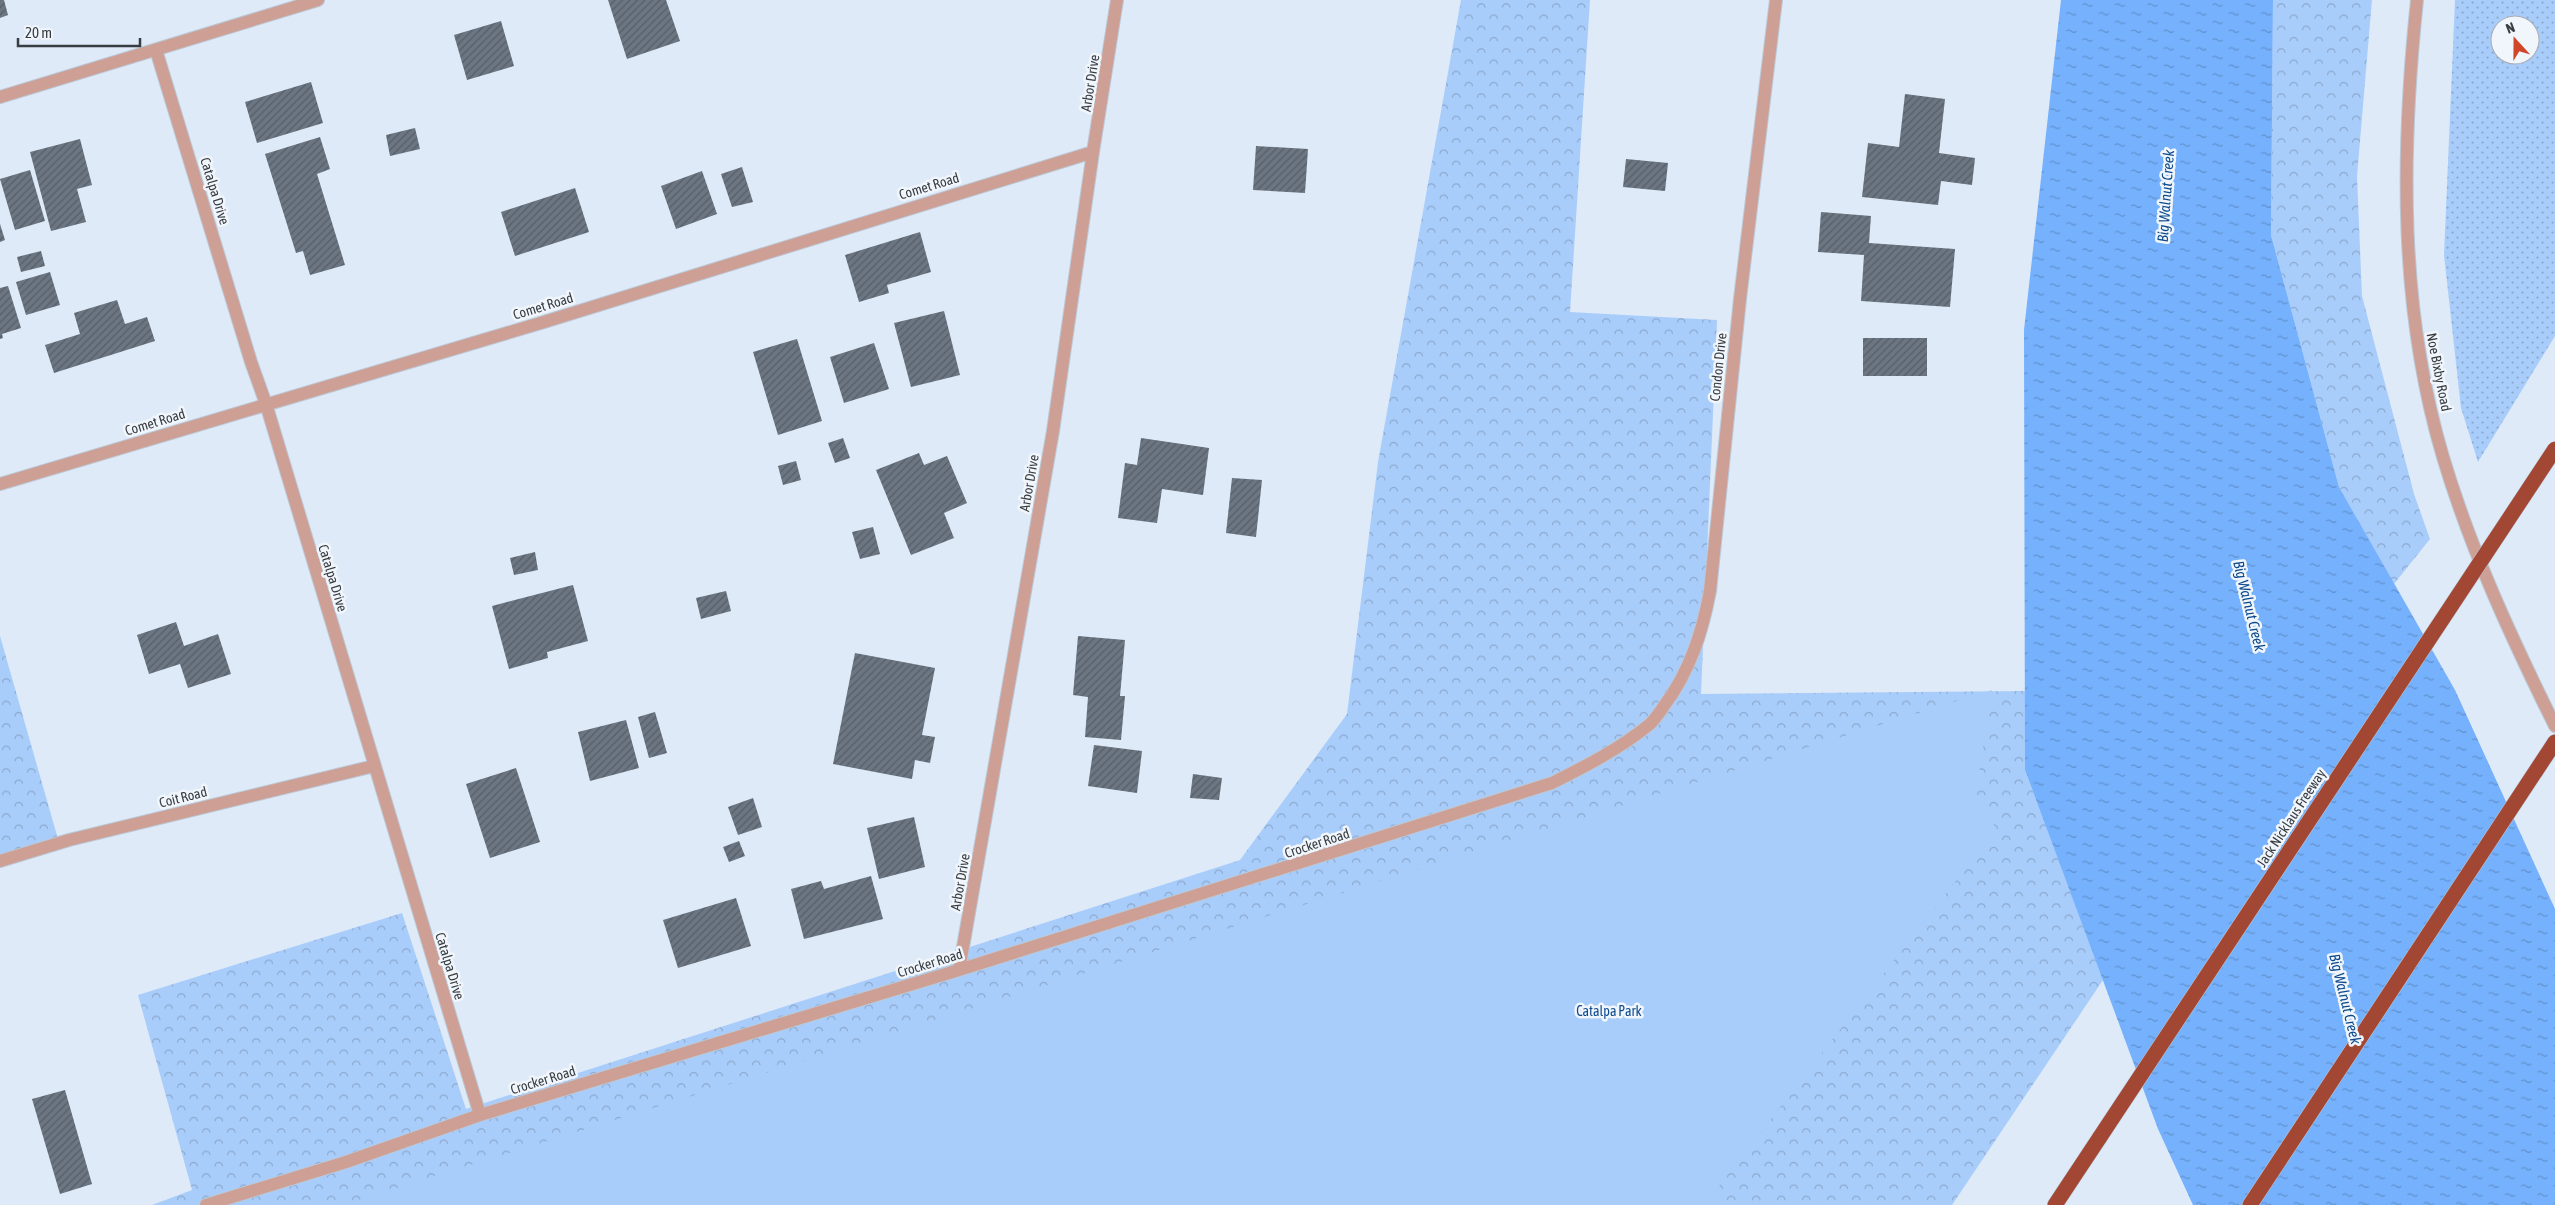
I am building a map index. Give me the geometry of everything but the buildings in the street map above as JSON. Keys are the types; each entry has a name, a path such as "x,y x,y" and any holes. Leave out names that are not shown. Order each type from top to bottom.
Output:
{"highway":[{"name":"Jack Nicklaus Freeway","path":"2055,1205 2555,449"},
{"path":"2250,1205 2555,742"}],"street":[{"path":"0,97 318,0"},
{"name":"Arbor Drive","path":"959,970 1053,431 1093,152 1118,0"},
{"name":"Condon Drive","path":"1651,723 1673,694 1691,661 1704,625 1710,591 1740,298 1776,0"},
{"name":"Noe Bixby Road","path":"2416,0 2406,125 2407,226 2413,312 2425,385 2443,458 2475,553 2513,640 2555,726"},
{"name":"Catalpa Drive","path":"156,50 251,362 266,404 480,1115"},
{"name":"Comet Road","path":"0,484 544,322 1093,152"},
{"name":"Crocker Road","path":"206,1205 346,1162 480,1115 959,970 1552,784 1603,756 1651,723"},
{"name":"Coit Road","path":"0,862 69,840 374,766"}],"green space":[{"path":"1461,0 1590,0 1570,312 1717,320 1701,694 2025,691 2025,770 2103,980 1952,1205 152,1205 192,1190 138,995 402,913 466,1109 1240,860 1347,714 1378,462"},
{"path":"2273,0 2372,0 2357,176 2362,296 2414,494 2430,539 2394,584 2339,487 2271,235"},
{"path":"2455,0 2555,0 2555,336 2478,462 2461,408 2444,255"},
{"path":"0,636 58,839 0,856"},
{"name":"Catalpa Park","path":"1992,690 1976,793 1996,829 1721,1183 1708,1205 343,1205"}],"water":[{"name":"Big Walnut Creek","path":"2061,0 2273,0 2271,235 2339,487 2455,690 2555,909 2555,1205 2193,1205 2158,1129 2025,770 2024,330"}]}
